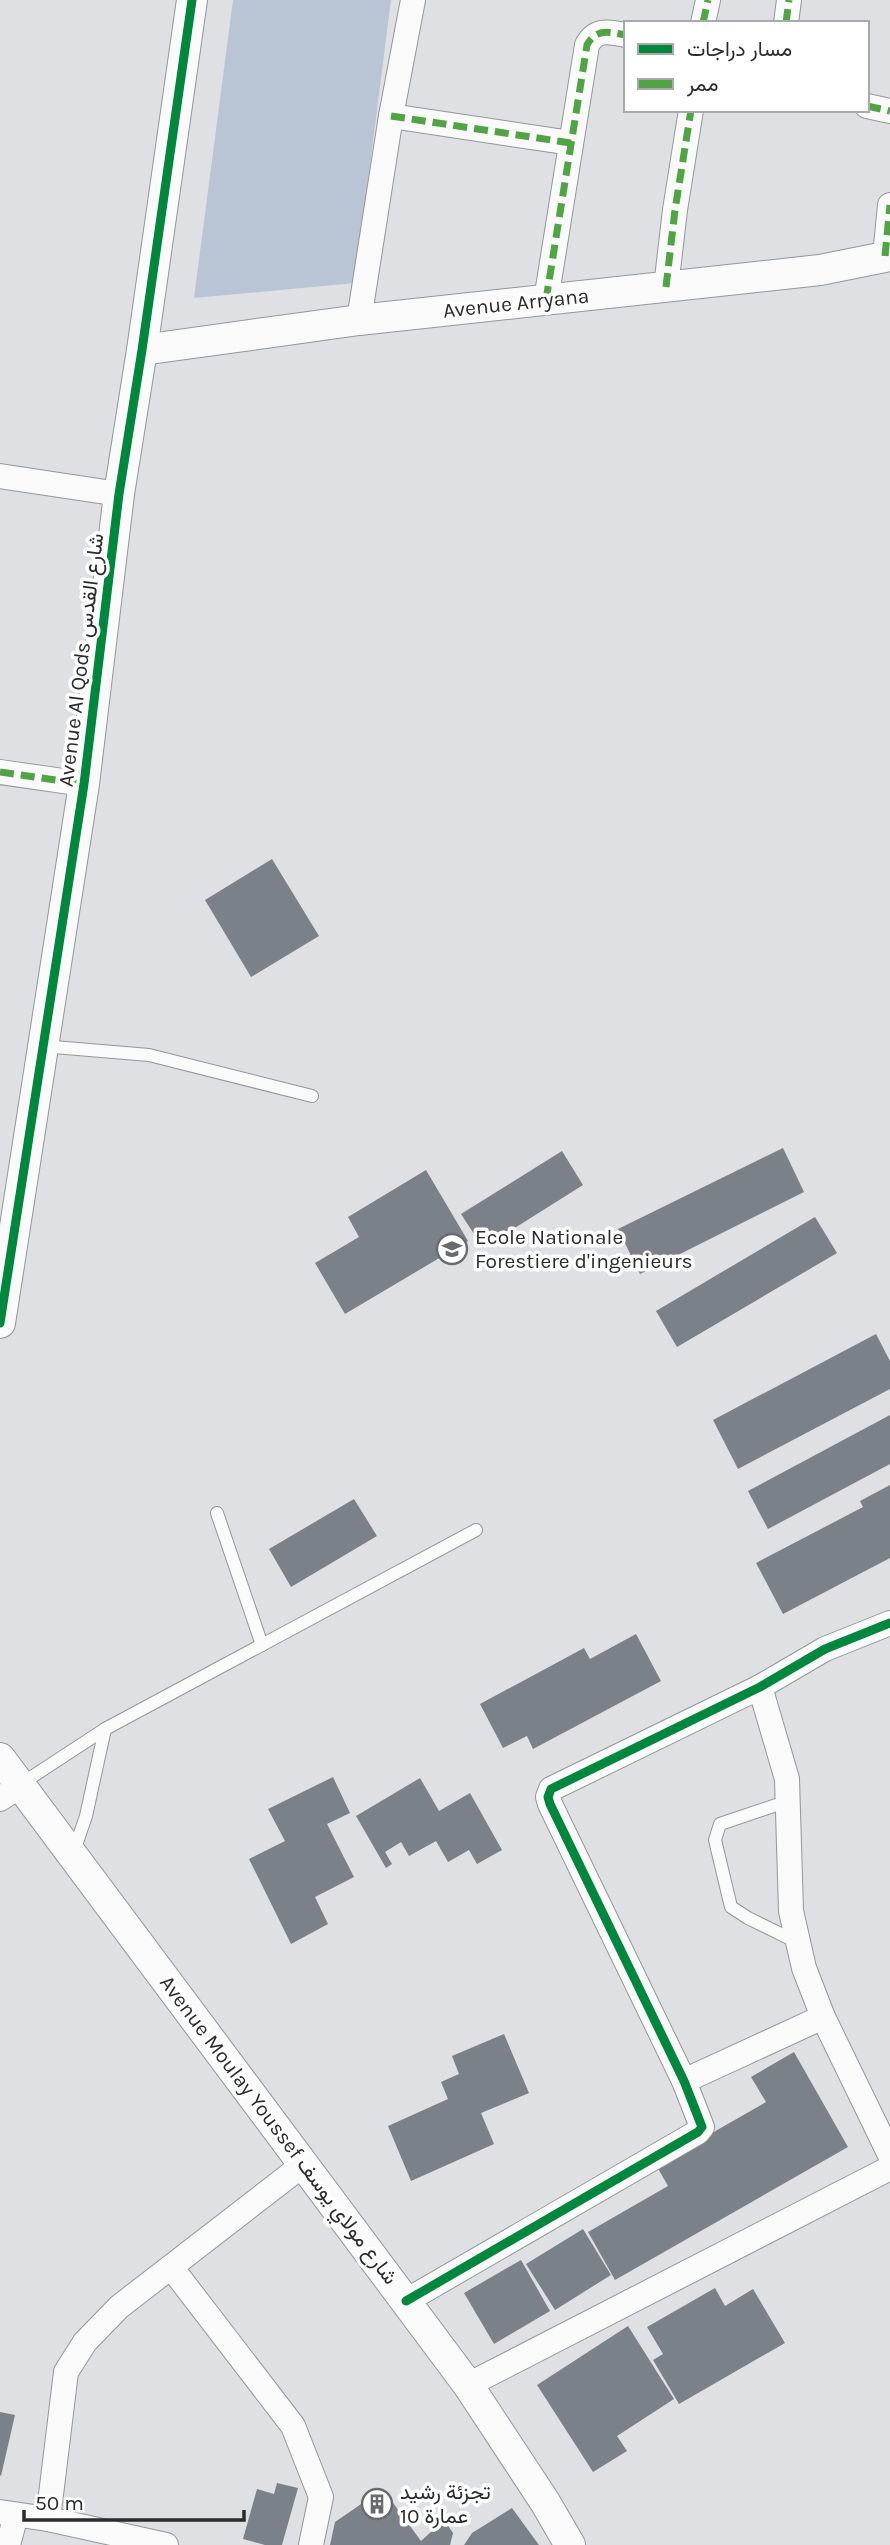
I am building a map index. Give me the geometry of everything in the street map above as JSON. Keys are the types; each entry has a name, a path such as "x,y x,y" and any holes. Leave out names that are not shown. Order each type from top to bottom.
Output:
{"street":[{"name":"Avenue Al Qods شارع القدس","path":"0,1323 84,784 119,494 192,0"},
{"path":"359,320 391,116 413,0"},
{"path":"704,21 708,0"},
{"path":"786,21 789,0"},
{"path":"545,300 587,44 591,36 597,33 607,31 624,34"},
{"path":"869,106 890,110"},
{"path":"666,287 691,112"},
{"path":"391,116 571,143"},
{"path":"888,256 890,205"},
{"name":"Avenue Arryana","path":"142,350 359,320 820,270 888,256"},
{"path":"0,475 119,494"},
{"path":"0,772 84,784"},
{"path":"406,2301 698,2132 702,2127 684,2081 548,1797 551,1789 760,1687 825,1649 890,1623"},
{"path":"760,1687 787,1779 792,1911 797,1942 822,2017 890,2155"},
{"name":"Avenue Moulay Youssef شارع مولاي يوسف","path":"0,1758 10,1792 73,1854 406,2301 468,2385 570,2545"},
{"path":"684,2081 822,2017"},
{"path":"48,2519 66,2372 85,2342 119,2307 304,2164"},
{"path":"468,2385 890,2168"},
{"path":"170,2267 293,2426 321,2497 311,2545"},
{"path":"8,2545 8,2514 48,2519 129,2541 166,2545"}],"lane":[{"path":"42,1046 149,1055 312,1096"},
{"path":"217,1513 262,1645"},
{"path":"10,1792 105,1730 476,1530"},
{"path":"73,1854 86,1816 105,1730"},
{"path":"788,1801 720,1824 715,1840 731,1907 797,1942"}],"shaded area":[{"path":"233,0 391,0 355,283 194,298"}],"building":[{"path":"272,859 319,936 251,977 205,900"},
{"path":"783,1148 804,1192 640,1274 618,1229"},
{"path":"562,1151 583,1185 483,1248 461,1214"},
{"path":"426,1170 468,1241 345,1314 315,1263 359,1237 348,1217"},
{"path":"815,1217 837,1253 677,1347 656,1311"},
{"path":"876,1334 890,1361 890,1389 738,1469 713,1420"},
{"path":"890,1415 890,1464 768,1529 748,1491"},
{"path":"890,1485 890,1558 783,1614 756,1563 863,1507 860,1501"},
{"path":"354,1499 377,1536 291,1587 269,1549"},
{"path":"636,1634 661,1681 533,1749 527,1736 503,1748 480,1704 584,1648 590,1659"},
{"path":"333,1777 350,1813 327,1824 354,1877 315,1897 328,1924 291,1944 249,1859 285,1841 268,1809"},
{"path":"420,1778 439,1811 470,1793 502,1850 477,1864 469,1850 448,1862 436,1841 409,1856 401,1842 385,1852 392,1864 386,1868 356,1816"},
{"path":"504,2034 529,2093 481,2113 494,2144 411,2181 388,2126 448,2099 441,2082 459,2074 452,2056"},
{"path":"794,2052 848,2147 615,2280 588,2232 668,2186 656,2165 766,2102 751,2077"},
{"path":"583,2229 611,2275 555,2310 526,2264"},
{"path":"521,2260 550,2311 494,2344 464,2293"},
{"path":"715,2288 725,2306 753,2289 785,2343 679,2404 653,2360 663,2354 647,2327"},
{"path":"628,2326 674,2399 617,2436 627,2451 593,2472 537,2385"},
{"path":"0,2412 15,2415 1,2476 0,2475"},
{"path":"277,2483 298,2488 282,2545 265,2545 243,2539 257,2489 274,2494"},
{"name":"تجزئة رشيد عمارة 10","path":"383,2489 421,2541 444,2520 453,2533 450,2545 330,2545 335,2522"},
{"name":"تجزئة رشيد عمارة 10","path":"512,2508 539,2545 464,2545 472,2533"}],"marked path":[{"path":"703,21 708,0"},
{"path":"786,21 789,0"},
{"path":"546,300 587,45 599,34 609,32 624,35"},
{"path":"869,106 890,111"},
{"path":"666,287 691,112"},
{"path":"391,116 571,143"},
{"path":"885,256 890,205"},
{"path":"0,772 84,784"}],"cycle path":[{"path":"0,1323 84,784 119,494 192,0"},
{"path":"406,2301 698,2132 702,2127 684,2081 550,1804 548,1797 551,1789 760,1687 825,1649 890,1623"}],"place":[{"name":"Ecole Nationale Forestiere d'ingenieurs","path":"452,1249"},
{"name":"تجزئة رشيد عمارة 10","path":"377,2504"}]}
